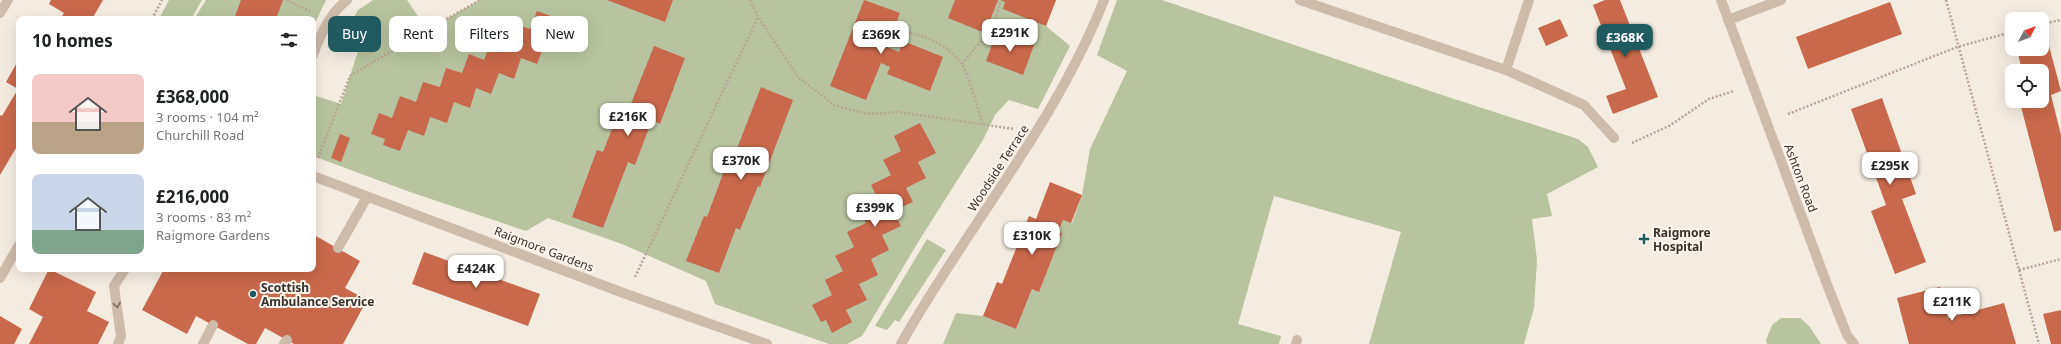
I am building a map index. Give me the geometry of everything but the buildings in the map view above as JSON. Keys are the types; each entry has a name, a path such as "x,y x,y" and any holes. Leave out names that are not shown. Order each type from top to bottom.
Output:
{"street":[{"path":"0,13 8,0"},
{"path":"332,16 337,7 348,0"},
{"name":"Woodside Terrace","path":"901,344 931,293 1037,132 1090,37 1104,0"},
{"path":"1300,0 1506,70 1584,105 1614,138"},
{"path":"1506,70 1529,0"},
{"name":"Ashton Road","path":"1721,0 1828,287 1847,335 1854,344"},
{"path":"1728,20 1781,0"},
{"path":"316,46 328,24"},
{"name":"Raigmore Gardens","path":"316,177 626,294 767,344"},
{"path":"338,248 367,197"},
{"path":"0,278 16,249"},
{"path":"118,344 121,336 114,286 123,272"},
{"path":"203,344 213,325"}],"path":[{"path":"154,16 162,0"},
{"path":"288,0 328,20"},
{"path":"316,162 350,76 480,0"},
{"path":"750,0 758,17 798,77 834,105 868,114 898,112 1037,132"},
{"path":"1946,0 1957,47 2039,344"},
{"path":"962,64 992,28 1001,1"},
{"path":"626,294 758,17"},
{"path":"2049,23 2061,20"},
{"path":"894,29 919,34 945,46 962,64 984,124"},
{"path":"1788,114 1957,47 2005,34"},
{"path":"1626,146 1670,126 1709,99 1752,82"},
{"path":"2019,270 2061,260"}],"green space":[{"path":"169,0 202,0 193,16 161,16"},
{"path":"206,0 326,0 316,22 316,16 196,16"},
{"path":"373,0 407,0 418,16 389,16 389,52 447,52 447,19 480,0 1056,0 1046,26 1070,46 1038,109 1009,100 995,115 983,140 920,239 862,336 847,344 829,344 715,304 706,281 622,244 548,218 526,231 410,192 316,157 316,96 341,104 358,52 381,52 381,16 354,16 358,10"},
{"path":"1117,0 1162,0 1445,96 1578,139 1588,147 1598,167 1547,194 1552,216 1532,219 1537,260 1534,308 1524,344 1369,344 1401,232 1274,196 1238,324 1281,336 1279,344 943,344 956,313 983,316 1016,329 1032,289 1039,291 1062,233 1058,232 1063,220 1072,223 1082,195 1090,149 1127,71 1097,55"},
{"path":"927,239 946,250 899,322 895,320 887,330 875,326"},
{"path":"1781,318 1800,318 1809,326 1821,344 1767,344 1766,340 1772,325"}],"place":[{"name":"Raigmore Hospital","path":"1644,239"},
{"name":"Scottish Ambulance Service","path":"253,294"}]}
